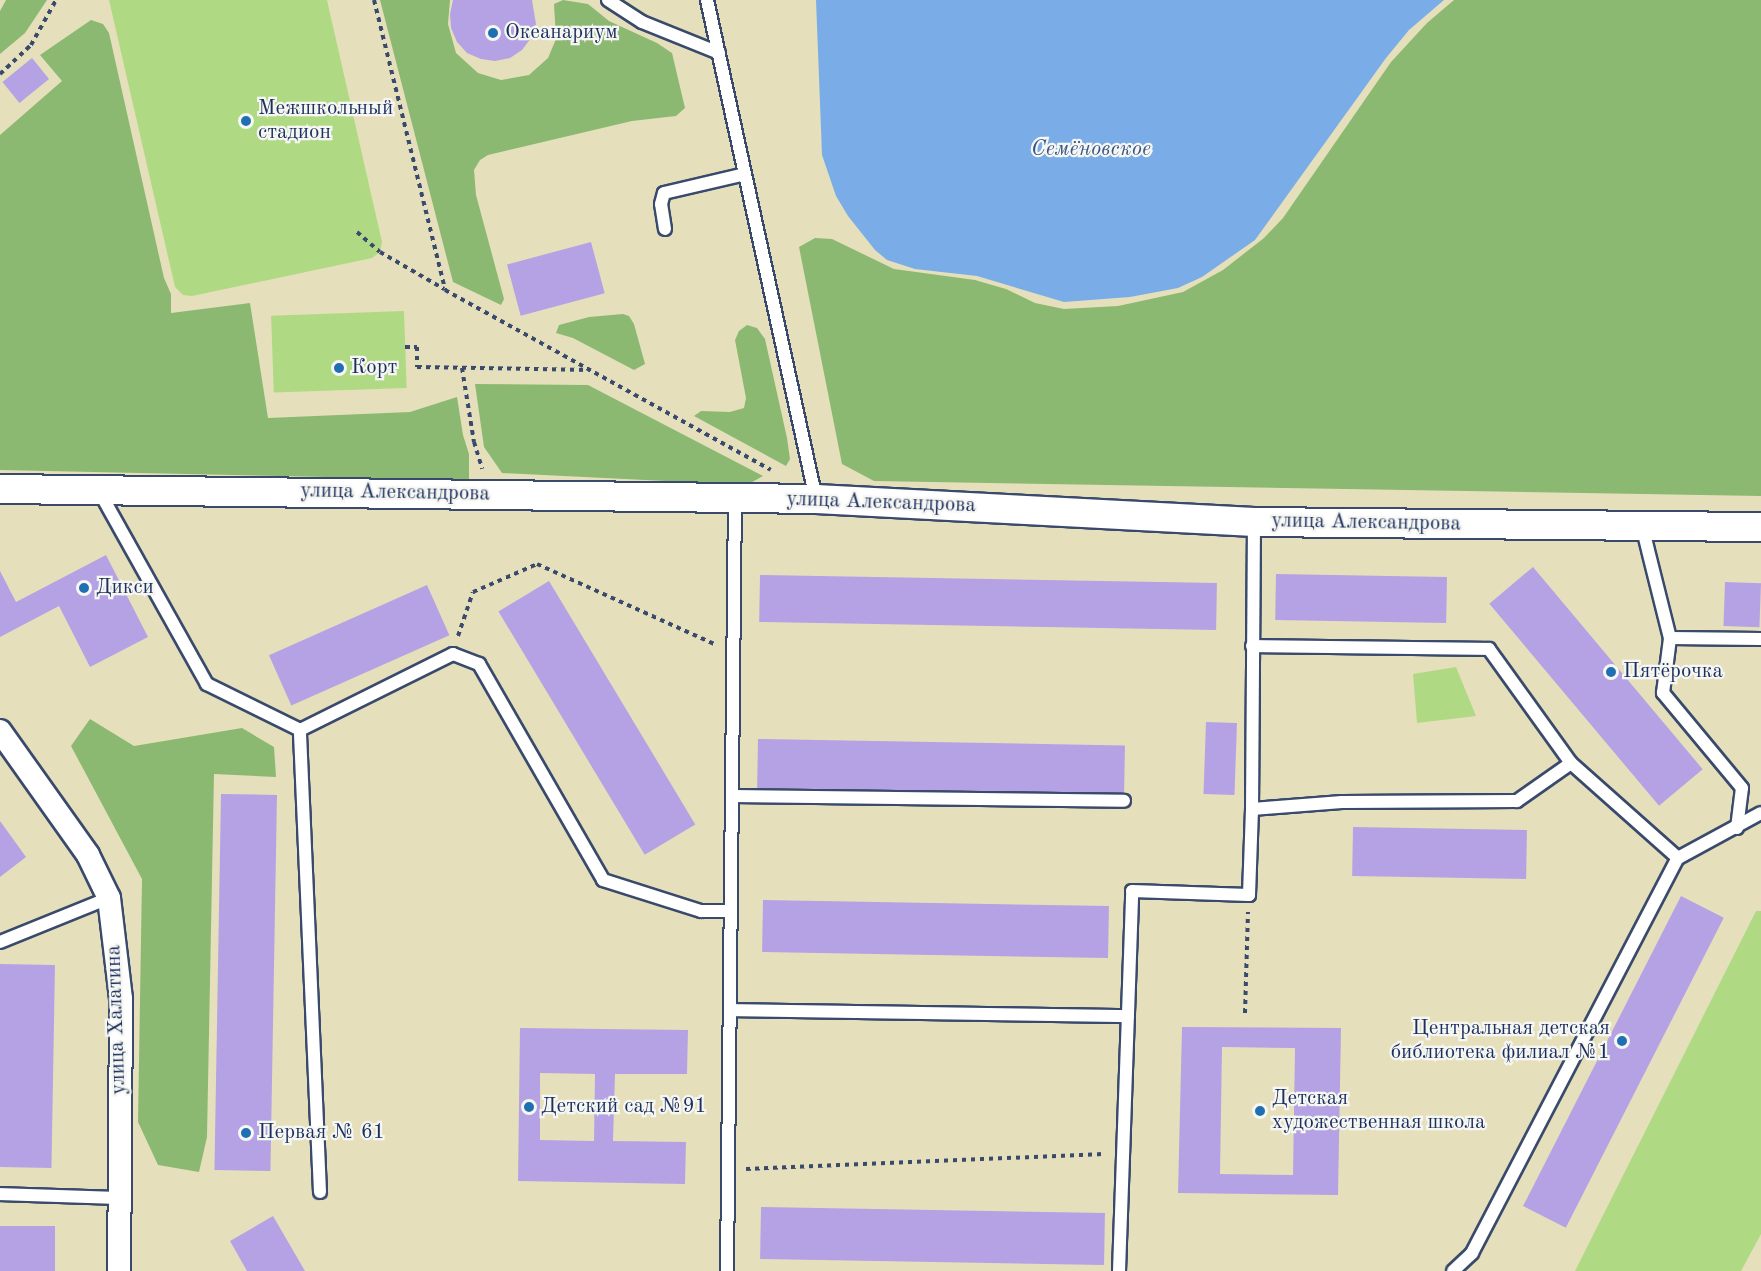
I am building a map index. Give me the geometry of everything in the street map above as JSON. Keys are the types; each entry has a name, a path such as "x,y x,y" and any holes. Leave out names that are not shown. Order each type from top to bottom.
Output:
{"street":[{"name":"улица Александрова","path":"0,489 816,499 1254,522 1761,527"},
{"name":"улица Халатина","path":"0,731 88,855 109,898 121,999 118,1271"}],"lane":[{"path":"608,0 642,22 719,53"},
{"path":"707,0 816,499"},
{"path":"665,229 661,204 664,193 746,174"},
{"path":"99,490 207,684 300,730"},
{"path":"726,1271 735,498"},
{"path":"1119,1271 1132,891 1249,896 1252,810 1254,522"},
{"path":"1642,526 1670,638 1663,693 1742,788 1737,828"},
{"path":"1670,638 1761,639"},
{"path":"1252,646 1489,649 1571,763 1678,858"},
{"path":"300,730 453,654 479,664 603,880 702,911 731,911"},
{"path":"300,730 320,1192"},
{"path":"1252,810 1342,802 1517,801 1571,763"},
{"path":"732,796 1124,801"},
{"path":"1453,1271 1472,1253 1678,858 1761,813"},
{"path":"0,942 109,898"},
{"path":"730,1010 1128,1016"},
{"path":"0,1194 120,1198"}],"path":[{"path":"0,74 31,45 56,0"},
{"path":"374,0 445,290"},
{"path":"357,232 380,252 445,290 779,474 778,499"},
{"path":"405,347 417,346 417,367 590,370"},
{"path":"461,368 474,442 483,471 482,494"},
{"path":"453,654 473,592 537,564 734,653"},
{"path":"1245,1013 1249,896"},
{"path":"728,1170 1123,1153"}],"green space":[{"path":"6,0 47,0 25,33 0,54 0,11"},
{"name":"Межшкольный стадион","path":"109,0 327,0 382,242 380,252 372,258 192,296 183,295 175,287"},
{"path":"380,0 450,0 448,24 456,53 478,73 501,80 529,75 548,58 556,39 554,4 563,0 588,4 609,21 657,43 672,53 685,108 676,116 632,121 488,155 480,160 474,170 476,195 504,299 501,305 453,282"},
{"path":"1454,0 1761,0 1761,496 874,481 842,464 799,247 815,238 832,239 894,269 975,280 1006,289 1035,303 1064,309 1118,306 1183,292 1223,270 1264,238 1283,218 1391,62 1427,23"},
{"path":"91,20 103,24 109,33 164,278 171,294 171,313 250,303 268,418 410,412 457,397 463,435 469,454 469,480 0,470 0,135 62,81 40,55"},
{"name":"Корт","path":"404,311 407,388 274,393 271,316"},
{"path":"623,314 629,316 634,324 645,364 634,370 573,338 556,333 559,325 589,317"},
{"path":"747,325 757,328 765,339 787,438 790,459 786,466 694,416 701,411 730,412 744,408 746,398 735,340 739,331"},
{"path":"475,384 588,385 763,476 747,485 502,473 484,447"},
{"path":"1456,667 1476,716 1417,723 1413,674"},
{"path":"90,719 134,746 242,728 274,747 276,777 214,774 207,1137 199,1172 158,1165 138,1122 142,879 71,746"},
{"path":"1756,911 1761,911 1761,1234 1741,1271 1575,1271"}],"water":[{"name":"Семёновское","path":"816,0 1444,0 1409,30 1386,58 1255,240 1202,277 1178,288 1130,297 1064,302 977,276 915,269 887,260 875,250 848,216 836,196 822,155"}],"building":[{"name":"Океанариум","path":"453,0 532,0 536,24 531,38 522,50 510,58 495,61 481,59 467,53 457,42 451,28 450,14"},
{"path":"32,58 49,79 19,103 2,82"},
{"path":"591,242 605,293 521,316 507,265"},
{"path":"106,555 148,637 90,667 59,606 0,637 0,571 16,602"},
{"path":"1533,567 1703,769 1659,806 1489,604"},
{"path":"1276,574 1447,577 1446,623 1275,620"},
{"path":"760,575 1217,583 1216,630 759,622"},
{"path":"549,581 695,824 645,855 498,611"},
{"path":"1725,582 1761,583 1759,627 1723,626"},
{"path":"427,585 449,635 291,706 269,655"},
{"path":"1206,722 1237,723 1234,795 1203,794"},
{"path":"758,739 1125,745 1124,794 757,788"},
{"path":"221,794 277,795 270,1171 214,1170"},
{"path":"0,821 26,857 0,877"},
{"path":"1353,827 1527,830 1526,879 1352,876"},
{"path":"1681,896 1724,918 1566,1228 1523,1206"},
{"path":"763,900 1109,906 1108,958 762,952"},
{"path":"0,964 55,965 51,1168 0,1167"},
{"name":"Детская художественная школа","path":"1182,1027 1341,1028 1338,1195 1178,1193","holes":["1222,1047 1295,1048 1293,1175 1220,1174"]},
{"name":"Детский сад №91","path":"520,1028 688,1030 687,1074 615,1074 613,1141 686,1142 685,1184 518,1181","holes":["540,1073 595,1074 594,1141 540,1140"]},
{"path":"761,1207 1105,1213 1104,1265 760,1259"},
{"path":"273,1216 305,1271 247,1271 230,1241"},
{"path":"0,1226 55,1226 55,1271 0,1271"}],"place":[{"name":"Океанариум","path":"493,33"},
{"name":"Межшкольный стадион","path":"246,121"},
{"name":"Корт","path":"339,368"},
{"name":"Дикси","path":"84,588"},
{"name":"Пятёрочка","path":"1611,672"},
{"name":"Центральная детская библиотека филиал №1","path":"1622,1041"},
{"name":"Детский сад №91","path":"529,1107"},
{"name":"Детская художественная школа","path":"1260,1111"},
{"name":"Первая № 61","path":"246,1133"}]}
